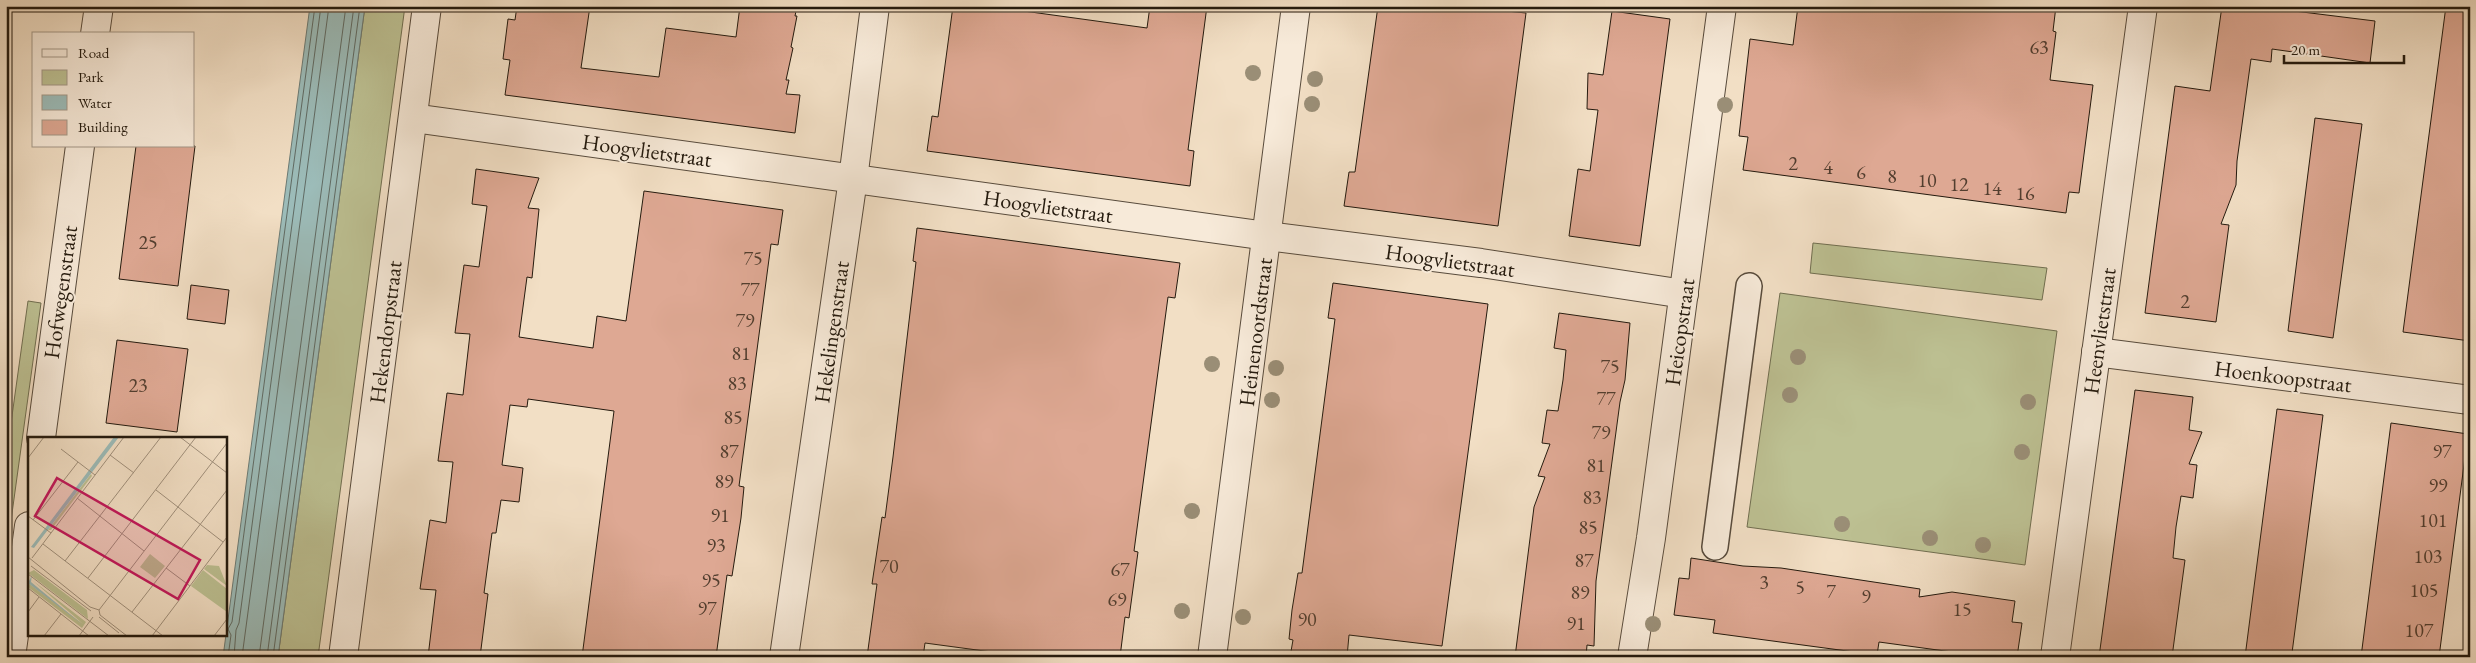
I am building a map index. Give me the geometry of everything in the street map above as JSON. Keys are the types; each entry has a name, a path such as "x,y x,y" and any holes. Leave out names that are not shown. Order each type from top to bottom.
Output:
{"street":[{"path":"95,32 99,6"},
{"name":"Hekendorpstraat","path":"343,657 427,6"},
{"name":"Hekelingenstraat","path":"784,657 853,179 875,6"},
{"name":"Heinenoordstraat","path":"1212,657 1296,6"},
{"name":"Heicopstraat","path":"1632,657 1651,538 1722,6"},
{"name":"Heenvlietstraat","path":"2055,657 2143,6"},
{"name":"Hoogvlietstraat","path":"413,118 1267,236 1481,263 1684,294"},
{"name":"Hofwegenstraat","path":"41,437 80,148"},
{"path":"1715,547 1749,286"},
{"name":"Hoenkoopstraat","path":"2096,352 2470,400"},
{"path":"11,657 28,533"}],"green space":[{"path":"365,6 405,6 318,657 278,657"},
{"path":"1813,243 2047,268 2042,300 1810,273"},
{"path":"1780,293 2057,331 2025,565 1747,527"},
{"path":"28,301 41,303 6,557 6,459"}],"water":[{"path":"310,6 365,6 278,657 223,657"}],"building":[{"path":"517,6 590,6 581,68 659,77 666,28 736,37 740,6 797,6 791,47 793,48 786,80 789,80 786,94 800,95 795,133 505,95 510,60 503,59 508,19 515,20"},
{"path":"953,6 1009,6 1009,9 1147,28 1150,6 1207,6 1188,150 1194,151 1190,186 927,151 932,116 938,117"},
{"path":"1378,6 1498,6 1497,10 1526,13 1498,226 1344,206 1349,172 1355,172"},
{"path":"1798,6 2056,6 2053,31 2056,32 2050,80 2093,85 2079,193 2069,192 2066,213 1743,170 1748,137 1739,136 1750,39 1793,45"},
{"path":"2222,6 2278,6 2278,9 2375,21 2370,63 2272,49 2271,62 2251,59 2237,161 2236,185 2221,224 2229,225 2216,322 2145,313 2175,86 2210,91"},
{"path":"2446,6 2470,6 2470,341 2403,332"},
{"path":"1612,11 1670,19 1640,246 1569,236 1578,169 1590,171 1598,110 1587,109 1588,73 1603,75"},
{"path":"2315,118 2362,124 2333,338 2288,331"},
{"path":"136,148 195,148 178,286 119,279"},
{"path":"476,169 539,178 528,208 539,209 532,278 527,277 519,337 593,348 597,316 626,321 644,191 783,210 778,245 771,244 739,486 744,487 741,518 732,576 727,575 716,657 582,657 614,411 528,399 527,407 510,405 502,465 523,468 519,502 501,500 496,533 492,533 484,593 488,594 480,657 428,657 436,590 420,589 430,520 446,523 453,462 438,461 447,393 463,395 470,334 455,333 464,265 479,267 487,206 472,204"},
{"path":"917,228 1180,263 1175,298 1168,297 1134,551 1138,552 1129,618 1125,617 1120,657 1029,657 925,643 923,657 867,657 877,584 872,584 882,517 885,518 893,457 916,262 913,261"},
{"path":"1333,283 1488,304 1442,646 1349,635 1347,657 1290,657 1293,640 1289,639 1292,610 1298,573 1302,573 1335,319 1328,318"},
{"path":"191,285 229,290 225,324 187,319"},
{"path":"1559,313 1630,323 1625,380 1620,402 1596,581 1594,646 1587,645 1586,657 1515,657 1534,507 1545,477 1538,476 1550,444 1542,443 1547,410 1558,411 1563,380 1566,350 1554,348"},
{"path":"117,340 188,349 177,432 106,423"},
{"path":"2135,390 2193,397 2189,430 2202,432 2189,464 2197,465 2193,498 2181,496 2176,527 2173,558 2185,560 2172,657 2099,657"},
{"path":"2277,409 2323,415 2292,653 2286,653 2286,657 2245,657"},
{"path":"2391,423 2468,434 2439,657 2361,657"},
{"path":"1691,558 1743,566 1781,568 1920,589 1919,597 1952,592 2015,601 2012,622 2022,623 2017,657 1989,657 1879,642 1877,655 1713,633 1715,620 1674,615 1679,578 1689,579"}]}
